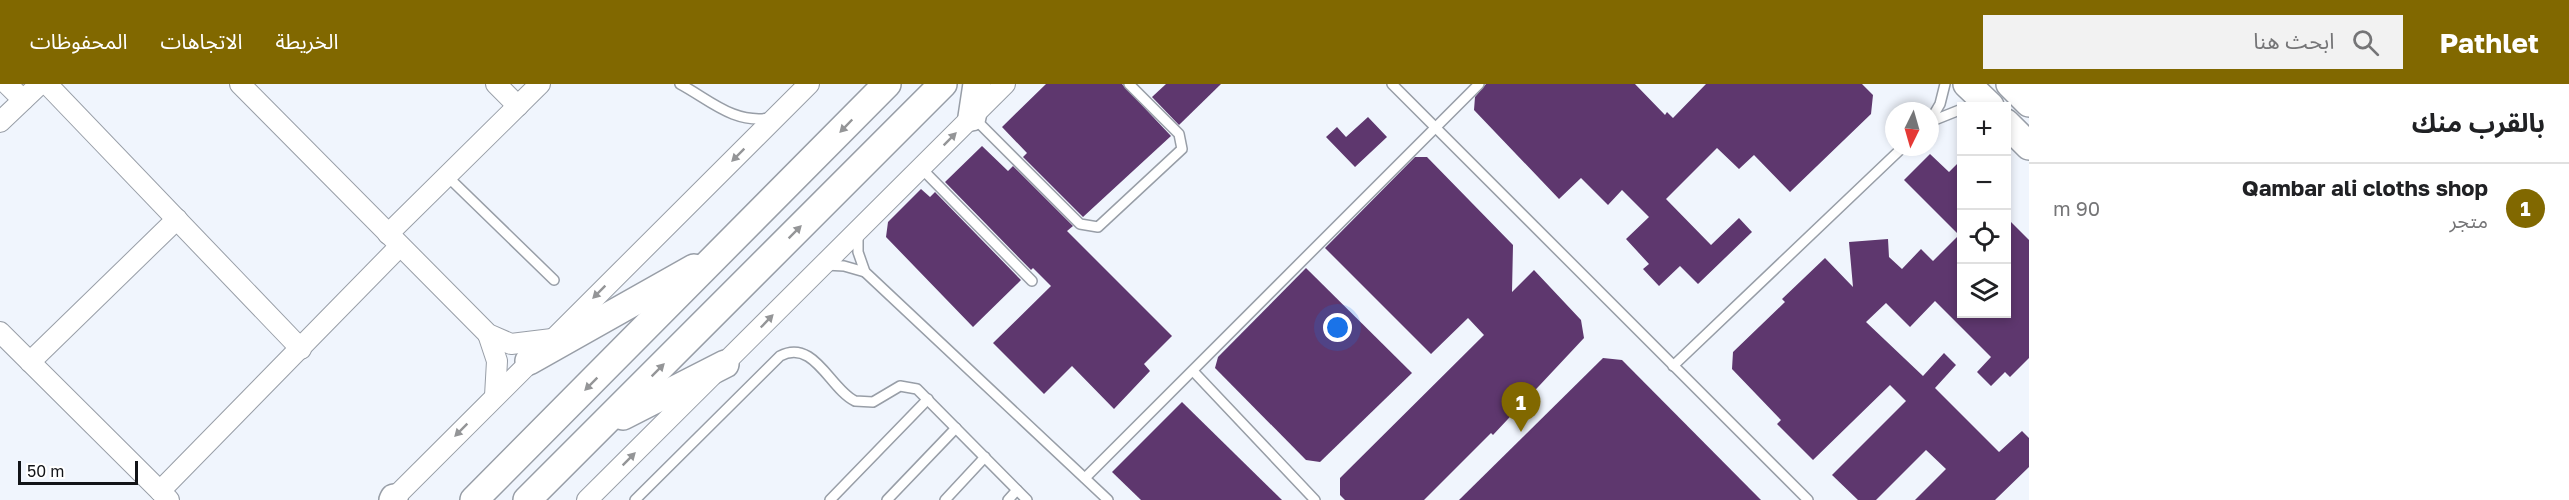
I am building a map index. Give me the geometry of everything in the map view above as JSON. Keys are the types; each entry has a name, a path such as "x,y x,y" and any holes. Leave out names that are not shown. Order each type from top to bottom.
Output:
{"main road":[{"path":"474,500 724,251 887,84"},
{"path":"527,500 943,84"},
{"path":"972,117 977,84"},
{"path":"1967,84 1986,102"},
{"path":"2010,84 2029,103"},
{"path":"2011,127 2029,146"},
{"path":"529,361 724,251"},
{"path":"600,427 726,364"}],"street":[{"path":"7,84 23,100"},
{"path":"0,122 40,84"},
{"path":"47,84 301,349"},
{"path":"240,84 488,334 511,344 528,344 552,339"},
{"path":"496,84 518,106"},
{"path":"0,332 164,495 301,349 447,176 540,84"},
{"path":"393,499 809,84"},
{"path":"587,500 1005,84"},
{"path":"30,362 177,219"},
{"path":"488,334 497,361 495,396"}],"lane":[{"path":"680,84 734,116 755,120 776,117"},
{"path":"972,117 1080,224 1098,227 1182,149 1182,139 1176,129 1129,84"},
{"path":"1392,84 1808,500"},
{"path":"1085,478 1479,84"},
{"path":"1939,106 1945,84"},
{"path":"1939,118 1957,111"},
{"path":"1673,366 1894,156"},
{"path":"921,168 1032,281"},
{"path":"447,176 554,280"},
{"path":"858,232 858,252 865,272"},
{"path":"822,265 844,266 865,272 1108,500"},
{"path":"635,500 787,353 794,351 807,355 855,401 873,402 906,385 917,389 1027,500"},
{"path":"1193,371 1315,500"},
{"path":"830,500 928,399"},
{"path":"887,500 956,428"},
{"path":"945,500 985,458"},
{"path":"1008,500 1017,490"}],"building":[{"path":"1046,84 1122,84 1171,136 1083,217 1023,157 1027,153 1002,127"},
{"path":"1166,84 1221,84 1179,125 1152,97"},
{"path":"1486,84 1635,84 1665,115 1667,112 1673,118 1706,84 1862,84 1873,95 1871,114 1790,192 1754,155 1739,169 1717,148 1666,199 1711,245 1739,218 1752,232 1698,284 1680,266 1659,286 1643,269 1649,264 1626,239 1649,217 1622,190 1608,205 1581,178 1559,199 1474,110 1475,97"},
{"path":"1368,117 1387,137 1355,167 1326,137 1337,127 1346,137"},
{"path":"982,146 1008,171 1013,166 1073,226 1067,231 1172,336 1144,364 1150,371 1114,409 1072,366 1044,394 993,343 1051,286 1033,268 1031,270 945,182"},
{"path":"1928,156 1932,156 1949,172 1957,164 1957,233 1904,180"},
{"path":"1415,157 1427,157 1513,245 1512,292 1534,270 1581,320 1584,338 1493,435 1491,433 1424,500 1345,500 1340,495 1340,478 1484,335 1468,318 1431,354 1325,248"},
{"path":"921,189 930,197 935,192 1021,280 973,327 886,237 888,222"},
{"path":"2011,222 2029,240 2029,358 2010,377 2005,372 1991,386 1977,372 1991,357 1935,301 1910,327 1886,303 1866,322 1923,376 1944,353 1956,365 1935,388 1999,452 2022,431 2029,438 2029,467 1995,500 1915,500 1946,469 1926,450 1876,500 1858,500 1832,475 1906,401 1890,385 1813,460 1777,424 1781,420 1732,369 1733,352 1785,302 1782,299 1825,258 1853,287 1849,242 1888,239 1889,257 1902,269 1921,249 1933,261 1957,237 1957,318 2011,318"},
{"path":"1306,268 1412,373 1320,462 1306,460 1215,368 1218,357"},
{"path":"1603,358 1622,360 1761,500 1459,500"},
{"path":"1182,402 1282,500 1141,500 1112,472"}],"place":[{"name":"Qambar ali cloths shop","path":"1521,432"}]}
